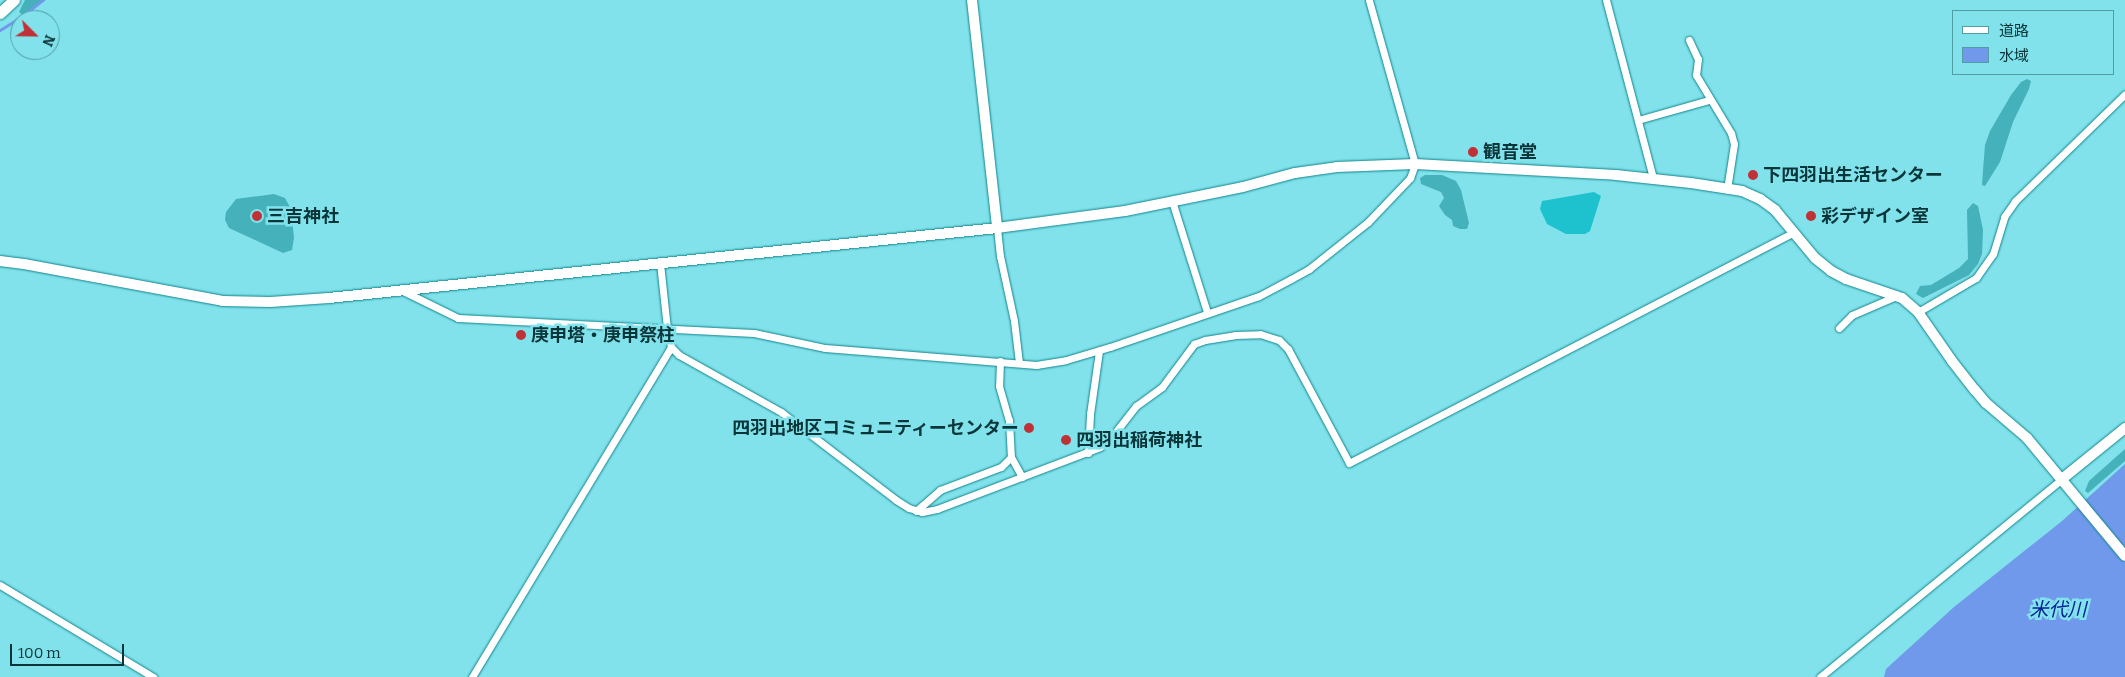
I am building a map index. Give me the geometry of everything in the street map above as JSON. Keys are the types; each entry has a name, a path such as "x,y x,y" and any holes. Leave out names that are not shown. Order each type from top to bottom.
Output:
{"main road":[{"path":"0,13 14,0"}],"street":[{"path":"972,0 996,228 1014,321 1019,363"},
{"path":"401,290 458,318 754,333 825,348 1036,365 1066,360 1099,351 1258,296 1309,269 1368,222 1394,198 1410,178 1415,164 1370,0"},
{"path":"1606,0 1653,178"},
{"path":"1689,40 1698,59 1696,75 1709,100 1731,133 1734,144 1727,188"},
{"path":"1918,312 1976,278 1993,254 2004,217 2015,201 2125,94"},
{"path":"1638,120 1709,100"},
{"path":"0,261 223,301 270,302 996,228 1125,211 1243,187 1295,173 1337,167 1415,164 1653,178 1727,188 1742,191 1760,199 1775,210 1816,258 1831,271 1846,279 1896,296 1918,312 1952,361 1981,396 2027,438 2125,556"},
{"path":"1172,201 1208,312"},
{"path":"660,263 667,328 671,346 679,355 781,412 896,500 922,512 937,509 1088,453 1104,444 1136,406 1162,387 1194,344 1205,340 1235,335 1260,334 1279,340 1288,349 1349,463 1794,232"},
{"path":"1838,328 1852,315 1896,296"},
{"path":"472,677 671,346"},
{"path":"1088,453 1090,414 1099,351"},
{"path":"1000,361 998,386 1009,420 1011,457 1022,477"},
{"path":"1820,677 2125,428"},
{"path":"916,510 940,490 1001,467 1011,457"},
{"path":"0,585 154,677"}],"shaded area":[{"path":"25,0 43,0 30,10 20,10"},
{"path":"2027,79 2031,81 2029,89 2013,122 2000,162 1985,186 1982,185 1985,145 1990,131 2011,95 2021,82"},
{"path":"1425,175 1442,175 1456,181 1461,190 1469,223 1467,229 1453,226 1452,220 1445,215 1439,206 1444,198 1441,192 1421,184 1420,178"},
{"path":"1594,192 1601,196 1590,231 1585,234 1566,234 1547,224 1540,209 1542,201"},
{"path":"274,194 285,198 291,209 294,238 292,250 283,253 229,228 225,220 226,212 236,199"},
{"path":"1973,203 1978,206 1983,230 1982,254 1978,264 1969,275 1923,298 1916,294 1920,286 1931,285 1959,268 1968,259 1967,210"},
{"path":"2125,449 2125,461 2088,493 2085,491 2089,481"}],"water":[{"name":"米代川","path":"2125,464 2125,677 1884,677 1886,669 1954,607 2062,521"}],"waterway":[{"path":"0,30 43,0"}],"place":[{"name":"観音堂","path":"1473,152"},
{"name":"下四羽出生活センター","path":"1753,175"},
{"name":"三吉神社","path":"257,216"},
{"name":"彩デザイン室","path":"1811,216"},
{"name":"庚申塔・庚申祭柱","path":"521,335"},
{"name":"四羽出地区コミュニティーセンター","path":"1029,428"},
{"name":"四羽出稲荷神社","path":"1066,440"}]}
